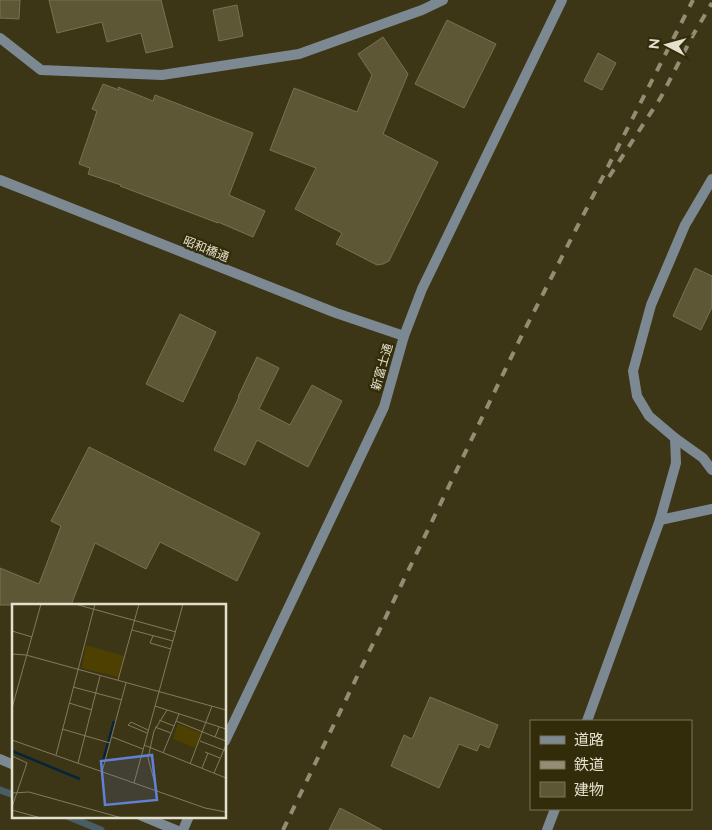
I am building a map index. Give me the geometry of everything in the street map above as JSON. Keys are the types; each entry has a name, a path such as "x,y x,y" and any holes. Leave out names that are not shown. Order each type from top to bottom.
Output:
{"street":[{"path":"0,38 41,70 162,75 299,54 422,10 443,0"},
{"name":"新富士通","path":"226,739 384,407 404,336 422,289 562,0"},
{"path":"712,179 685,224 651,305 632,371 637,396 649,416 703,458 712,470"},
{"name":"昭和橋通","path":"0,180 327,310 404,336"},
{"path":"586,720 660,520 676,463 675,438"},
{"path":"660,520 712,509"},
{"path":"0,759 12,764"},
{"path":"547,830 555,810"},
{"path":"147,818 176,830"},
{"path":"183,830 188,818"}],"building":[{"path":"0,0 20,0 19,19 0,18"},
{"path":"49,0 161,0 173,47 146,53 141,33 107,42 102,22 57,33"},
{"path":"237,5 243,36 219,41 213,10"},
{"path":"447,20 496,44 464,108 415,84"},
{"path":"383,37 408,74 383,134 438,162 389,261 377,265 336,244 342,233 295,209 316,168 270,150 294,88 357,112 372,75 358,54"},
{"path":"598,53 616,63 602,90 584,81"},
{"path":"103,84 119,90 118,87 153,101 155,95 253,133 229,195 265,211 253,237 218,222 88,174 90,168 79,164 97,111 92,109"},
{"path":"695,268 712,276 712,307 701,330 673,316"},
{"path":"180,314 216,332 183,402 146,384"},
{"path":"257,357 279,368 259,409 290,425 312,385 342,401 308,467 257,440 245,465 214,450"},
{"path":"89,447 260,533 237,581 160,542 146,569 95,543 71,604 0,605 0,568 39,584 61,526 51,521"},
{"path":"430,697 498,725 489,748 480,744 477,751 459,744 439,788 391,766 404,735 412,739"},
{"path":"340,808 382,830 329,830"}],"waterway":[{"path":"0,790 12,794"},
{"path":"72,818 101,830"}],"railway":[{"path":"283,830 520,339 693,0"},
{"path":"609,177 661,97 712,3"}]}
